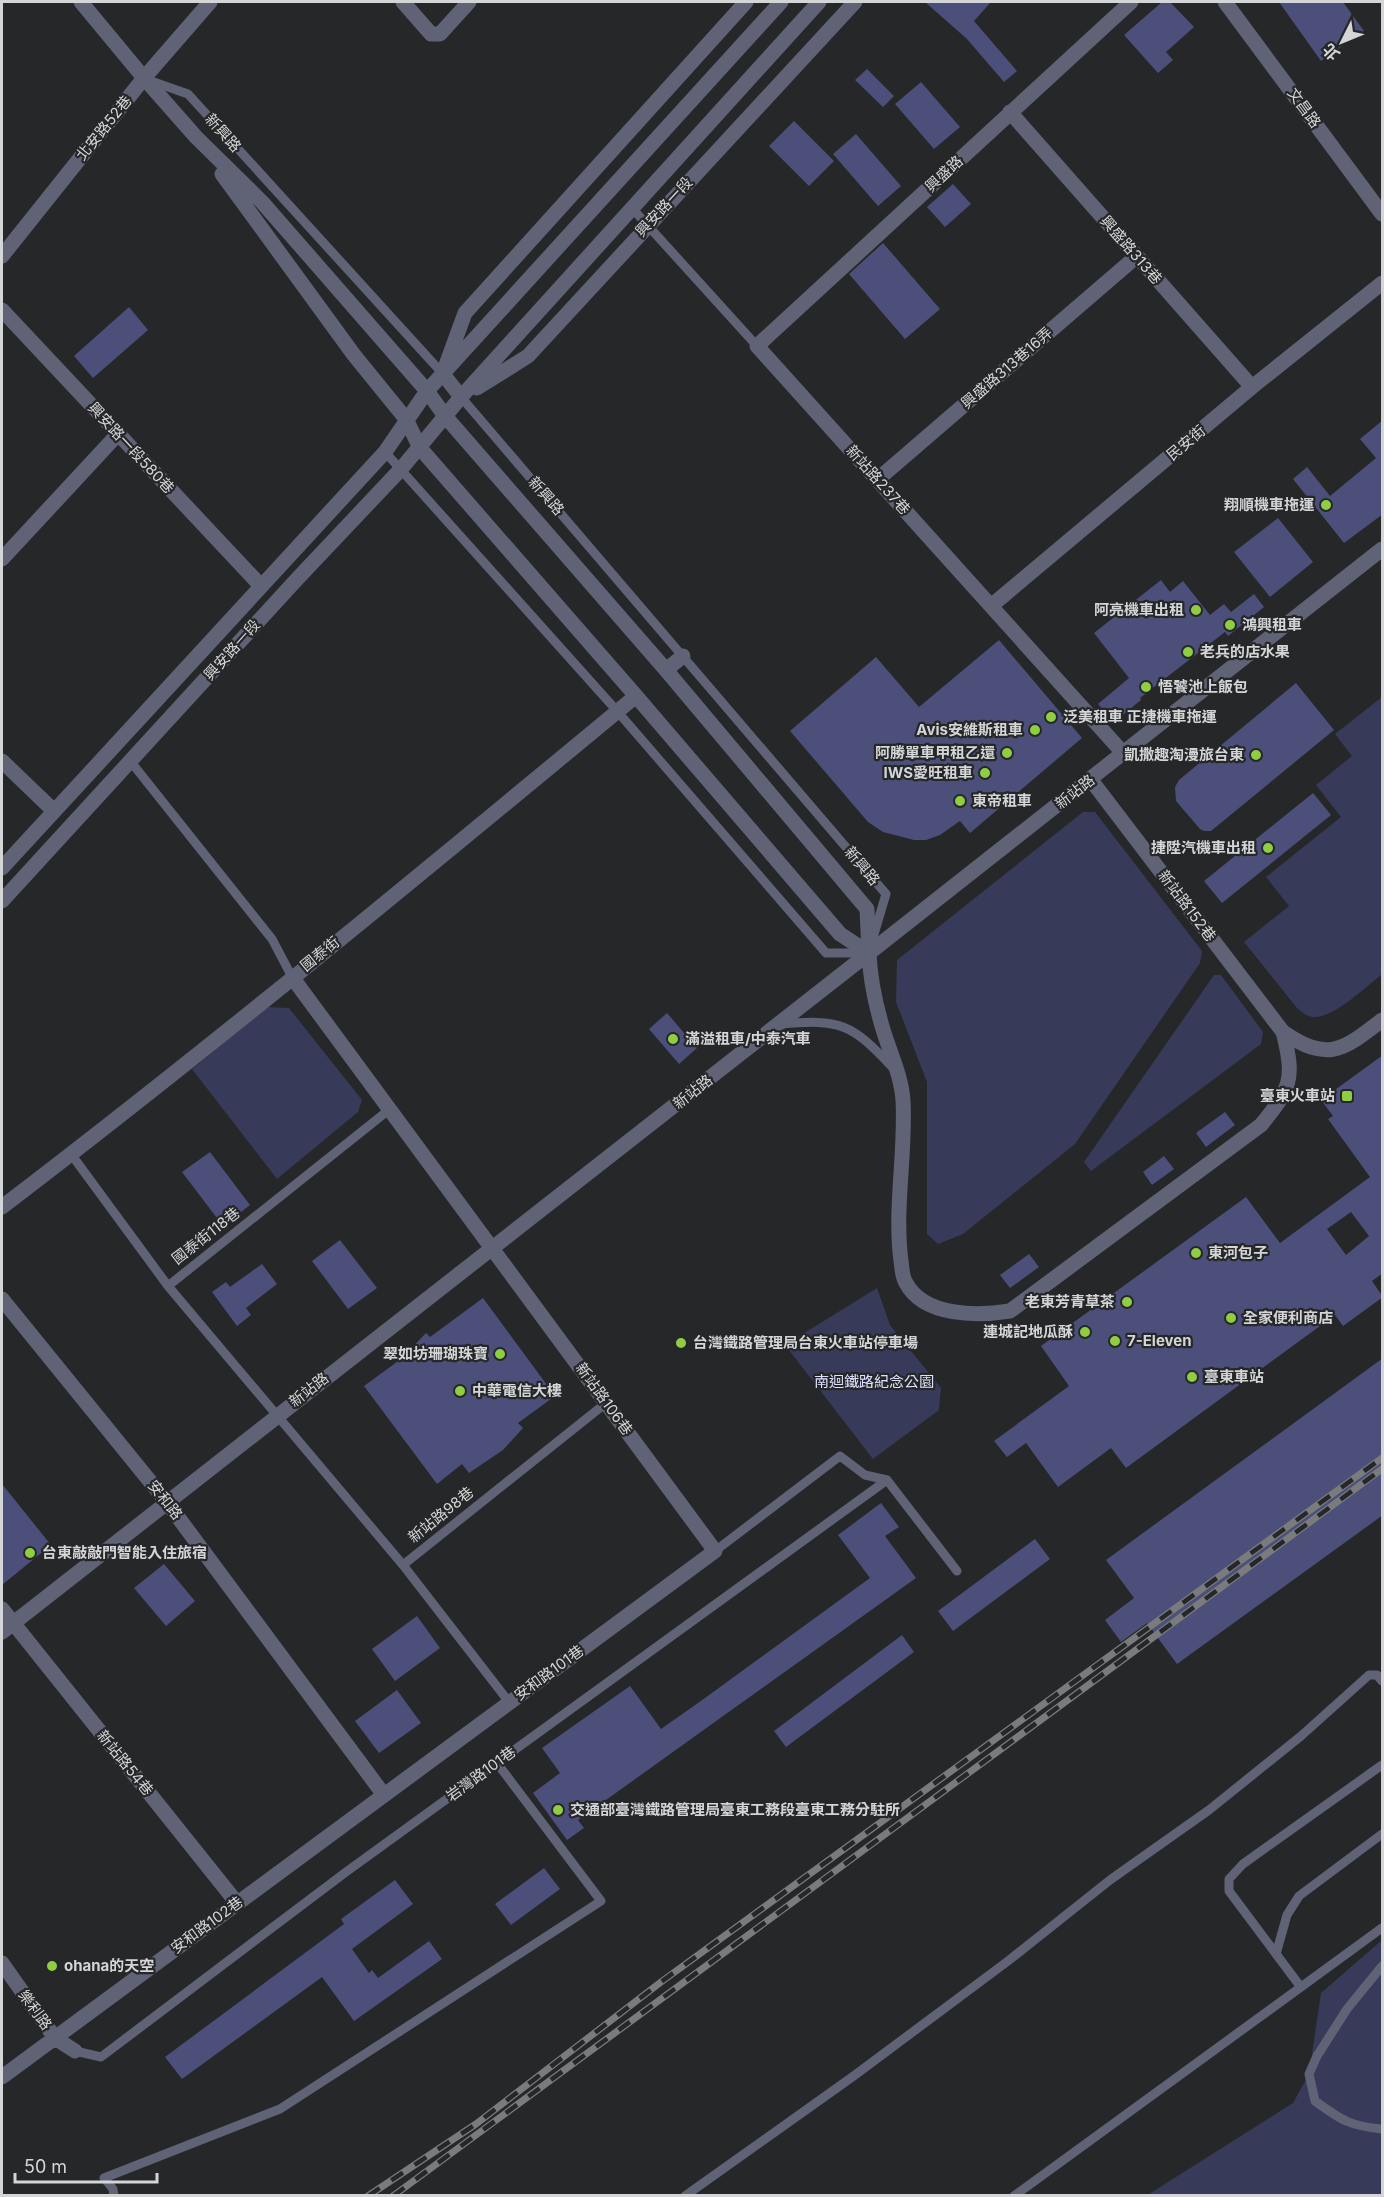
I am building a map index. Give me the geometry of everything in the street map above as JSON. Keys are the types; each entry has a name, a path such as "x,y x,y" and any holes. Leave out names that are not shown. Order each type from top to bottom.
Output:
{"street":[{"name":"新興路","path":"81,2 196,137 262,202 427,391 445,416 666,670 867,909 868,954 872,989 882,1027 899,1073 903,1101 899,1245 906,1283 918,1298 954,1313 986,1315 1010,1311 1261,1125 1282,1099 1290,1078 1289,1055 1283,1032"},
{"name":"北安路52巷","path":"2,256 144,78 210,2"},
{"path":"403,2 430,34 440,34 469,2"},
{"name":"興安路一段","path":"443,374 465,313 746,2"},
{"name":"興安路一段","path":"2,868 385,452 427,391 781,2"},
{"name":"興安路一段","path":"2,901 401,469 461,397 631,207 819,2"},
{"name":"興安路一段","path":"461,397 528,356 855,2"},
{"name":"興盛路","path":"757,346 1131,2"},
{"name":"文昌路","path":"1226,2 1383,214"},
{"name":"興盛路313巷","path":"1010,112 1252,387"},
{"name":"新興路","path":"196,137 354,355 406,419 420,448 840,934 868,954"},
{"name":"興盛路313巷16弄","path":"877,480 1137,256"},
{"name":"民安街","path":"991,606 1252,387 1383,283"},
{"name":"興安路一段580巷","path":"2,310 261,586"},
{"name":"新站路237巷","path":"757,346 1124,754"},
{"name":"新興路","path":"443,374 461,397"},
{"path":"2,559 118,434"},
{"name":"新站路","path":"7,1628 166,1501 780,1024 1383,549"},
{"path":"666,670 683,656"},
{"name":"國泰街","path":"2,1208 292,977 636,696"},
{"path":"2,761 54,812"},
{"name":"新站路152巷","path":"1091,780 1283,1032"},
{"name":"新站路106巷","path":"292,977 715,1551"},
{"path":"1283,1032 1301,1044 1324,1050 1336,1050 1354,1042 1383,1020"},
{"name":"安和路","path":"2,1299 166,1501 384,1795"},
{"name":"安和路101巷","path":"384,1795 715,1551"},
{"name":"新站路54巷","path":"2,1609 7,1628 237,1903"},
{"name":"安和路102巷","path":"2,2077 384,1795"},
{"name":"樂利路","path":"2,1963 55,2037 75,2051"}],"lane":[{"name":"新興路","path":"144,78 188,94 443,374"},
{"name":"新站路237巷","path":"631,207 757,346"},
{"name":"新興路","path":"461,397 886,894 868,954"},
{"path":"385,452 617,711 826,953 868,954"},
{"path":"131,762 272,939 292,977"},
{"path":"780,1024 810,1022 846,1026 869,1041 899,1073"},
{"name":"國泰街118巷","path":"71,1154 168,1286 390,1109"},
{"path":"168,1286 403,1565"},
{"name":"新站路98巷","path":"509,1702 403,1565 606,1403"},
{"path":"715,1551 840,1456 865,1475 887,1480 957,1571"},
{"name":"岩灣路101巷","path":"75,2051 101,2057 346,1872 887,1480"},
{"path":"685,2196 855,2075 1008,1961 1110,1880 1209,1810 1301,1736 1369,1675 1377,1675 1383,1681"},
{"path":"114,2196 113,2189 104,2178 280,2109 601,1902 497,1763"},
{"path":"1300,1986 1229,1891 1229,1879 1243,1864 1383,1765"},
{"path":"1276,1954 1287,1916 1299,1896 1383,1833"},
{"path":"1014,2196 1300,1986 1383,1928"},
{"path":"1383,1966 1347,2009 1317,2056 1309,2074 1315,2101 1341,2120 1366,2128 1383,2129"}],"green space":[{"path":"1382,697 1382,974 1340,1007 1330,1013 1313,1017 1297,1008 1244,942 1289,906 1266,877 1341,817 1316,785 1352,756 1335,734"},
{"path":"1083,812 1095,812 1202,951 1200,963 1075,1144 963,1234 938,1244 927,1234 927,1082 896,1002 897,960"},
{"path":"1214,975 1221,975 1263,1032 1261,1044 1091,1171 1084,1162"},
{"path":"268,1007 289,1008 362,1100 358,1112 277,1179 192,1069"},
{"name":"南迴鐵路紀念公園","path":"877,1288 890,1325 941,1388 939,1410 873,1459 785,1345"},
{"path":"1382,1940 1382,2195 1146,2196 1293,2103 1309,2074 1321,1993"}],"building":[{"path":"925,2 991,2 974,21 1017,71 1004,82 967,39"},
{"path":"1162,2 1170,2 1194,27 1166,52 1173,60 1158,73 1124,35"},
{"path":"1279,2 1343,2 1364,31 1321,61"},
{"path":"867,69 894,96 883,107 855,80"},
{"path":"921,82 960,127 934,149 895,104"},
{"path":"794,121 834,161 809,186 769,146"},
{"path":"856,134 901,186 878,206 833,154"},
{"path":"953,184 971,204 945,227 927,207"},
{"path":"883,243 940,309 905,339 849,274"},
{"path":"129,307 148,330 93,378 74,356"},
{"path":"1383,420 1383,514 1344,543 1293,479 1307,467 1330,496 1376,458 1360,439"},
{"path":"1278,518 1313,562 1270,597 1234,552"},
{"path":"1161,580 1170,592 1183,581 1210,615 1224,604 1231,612 1254,594 1264,607 1228,636 1225,632 1140,698 1141,700 1119,718 1106,713 1098,704 1129,678 1094,633"},
{"path":"999,640 1082,738 970,833 960,821 940,835 926,840 914,840 883,832 868,822 790,731 876,657 919,707"},
{"name":"凱撒趣淘漫旅台東","path":"1296,683 1334,730 1211,831 1200,829 1176,801 1175,787 1179,780"},
{"name":"捷陞汽機車出租","path":"1313,793 1331,815 1222,903 1204,881"},
{"name":"滿溢租車/中泰汽車","path":"667,1013 697,1048 679,1064 649,1029"},
{"path":"1383,1055 1383,1273 1372,1281 1383,1297 1343,1326 1335,1315 1126,1468 1111,1448 1058,1487 1026,1443 1007,1457 994,1441 1069,1386 1041,1346 1246,1197 1280,1243 1370,1177 1328,1119 1333,1116 1321,1100","holes":["1351,1212 1369,1236 1346,1255 1327,1229"]},
{"path":"1225,1112 1235,1125 1206,1147 1196,1133"},
{"path":"210,1152 250,1205 223,1226 182,1172"},
{"path":"1164,1156 1174,1169 1152,1185 1143,1172"},
{"path":"340,1240 377,1288 348,1309 312,1261"},
{"path":"1029,1254 1039,1267 1010,1288 1000,1275"},
{"path":"262,1264 277,1284 246,1308 251,1315 237,1326 212,1292 226,1282 230,1287"},
{"name":"中華電信大樓","path":"483,1298 555,1396 518,1423 523,1428 503,1450 469,1473 462,1464 437,1484 364,1386 401,1359 426,1333 430,1337"},
{"path":"1383,1358 1383,1515 1177,1664 1147,1623 1121,1642 1105,1620 1134,1598 1106,1560"},
{"path":"2,1484 51,1545 2,1585"},
{"path":"881,1503 899,1527 885,1536 916,1578 578,1820 584,1828 567,1840 533,1793 560,1773 542,1748 630,1686 661,1729 705,1698 870,1578 838,1535"},
{"path":"1035,1539 1050,1559 953,1631 938,1611"},
{"path":"164,1564 195,1601 166,1626 134,1588"},
{"path":"417,1616 440,1648 395,1681 372,1649"},
{"path":"902,1635 914,1652 786,1747 774,1731"},
{"path":"397,1690 421,1723 379,1753 355,1721"},
{"path":"544,1868 560,1889 511,1925 495,1904"},
{"path":"395,1880 413,1904 352,1949 369,1973 372,1970 378,1978 429,1941 442,1959 354,2021 322,1977 182,2079 165,2057 344,1924 341,1919"}],"railway":[{"path":"368,2196 476,2124 661,1982 1382,1458"},
{"path":"393,2196 1382,1469"}],"place":[{"name":"翔順機車拖運","path":"1326,505"},
{"name":"阿亮機車出租","path":"1196,610"},
{"name":"鴻興租車","path":"1230,625"},
{"name":"老兵的店水果","path":"1188,652"},
{"name":"悟饕池上飯包","path":"1146,687"},
{"name":"泛美租車 正捷機車拖運","path":"1051,717"},
{"name":"Avis安維斯租車","path":"1035,730"},
{"name":"阿勝單車甲租乙還","path":"1007,753"},
{"name":"凱撒趣淘漫旅台東","path":"1256,755"},
{"name":"IWS愛旺租車","path":"985,773"},
{"name":"東帝租車","path":"960,801"},
{"name":"捷陞汽機車出租","path":"1268,848"},
{"name":"滿溢租車/中泰汽車","path":"673,1039"},
{"name":"臺東火車站","path":"1347,1096"},
{"name":"東河包子","path":"1196,1253"},
{"name":"老東芳青草茶","path":"1127,1302"},
{"name":"全家便利商店","path":"1231,1318"},
{"name":"連城記地瓜酥","path":"1085,1332"},
{"name":"7-Eleven","path":"1115,1341"},
{"name":"台灣鐵路管理局台東火車站停車場","path":"681,1343"},
{"name":"翠如坊珊瑚珠寶","path":"500,1354"},
{"name":"臺東車站","path":"1192,1377"},
{"name":"中華電信大樓","path":"460,1391"},
{"name":"台東敲敲門智能入住旅宿","path":"30,1553"},
{"name":"交通部臺灣鐵路管理局臺東工務段臺東工務分駐所","path":"558,1810"},
{"name":"ohana的天空","path":"52,1966"}]}
